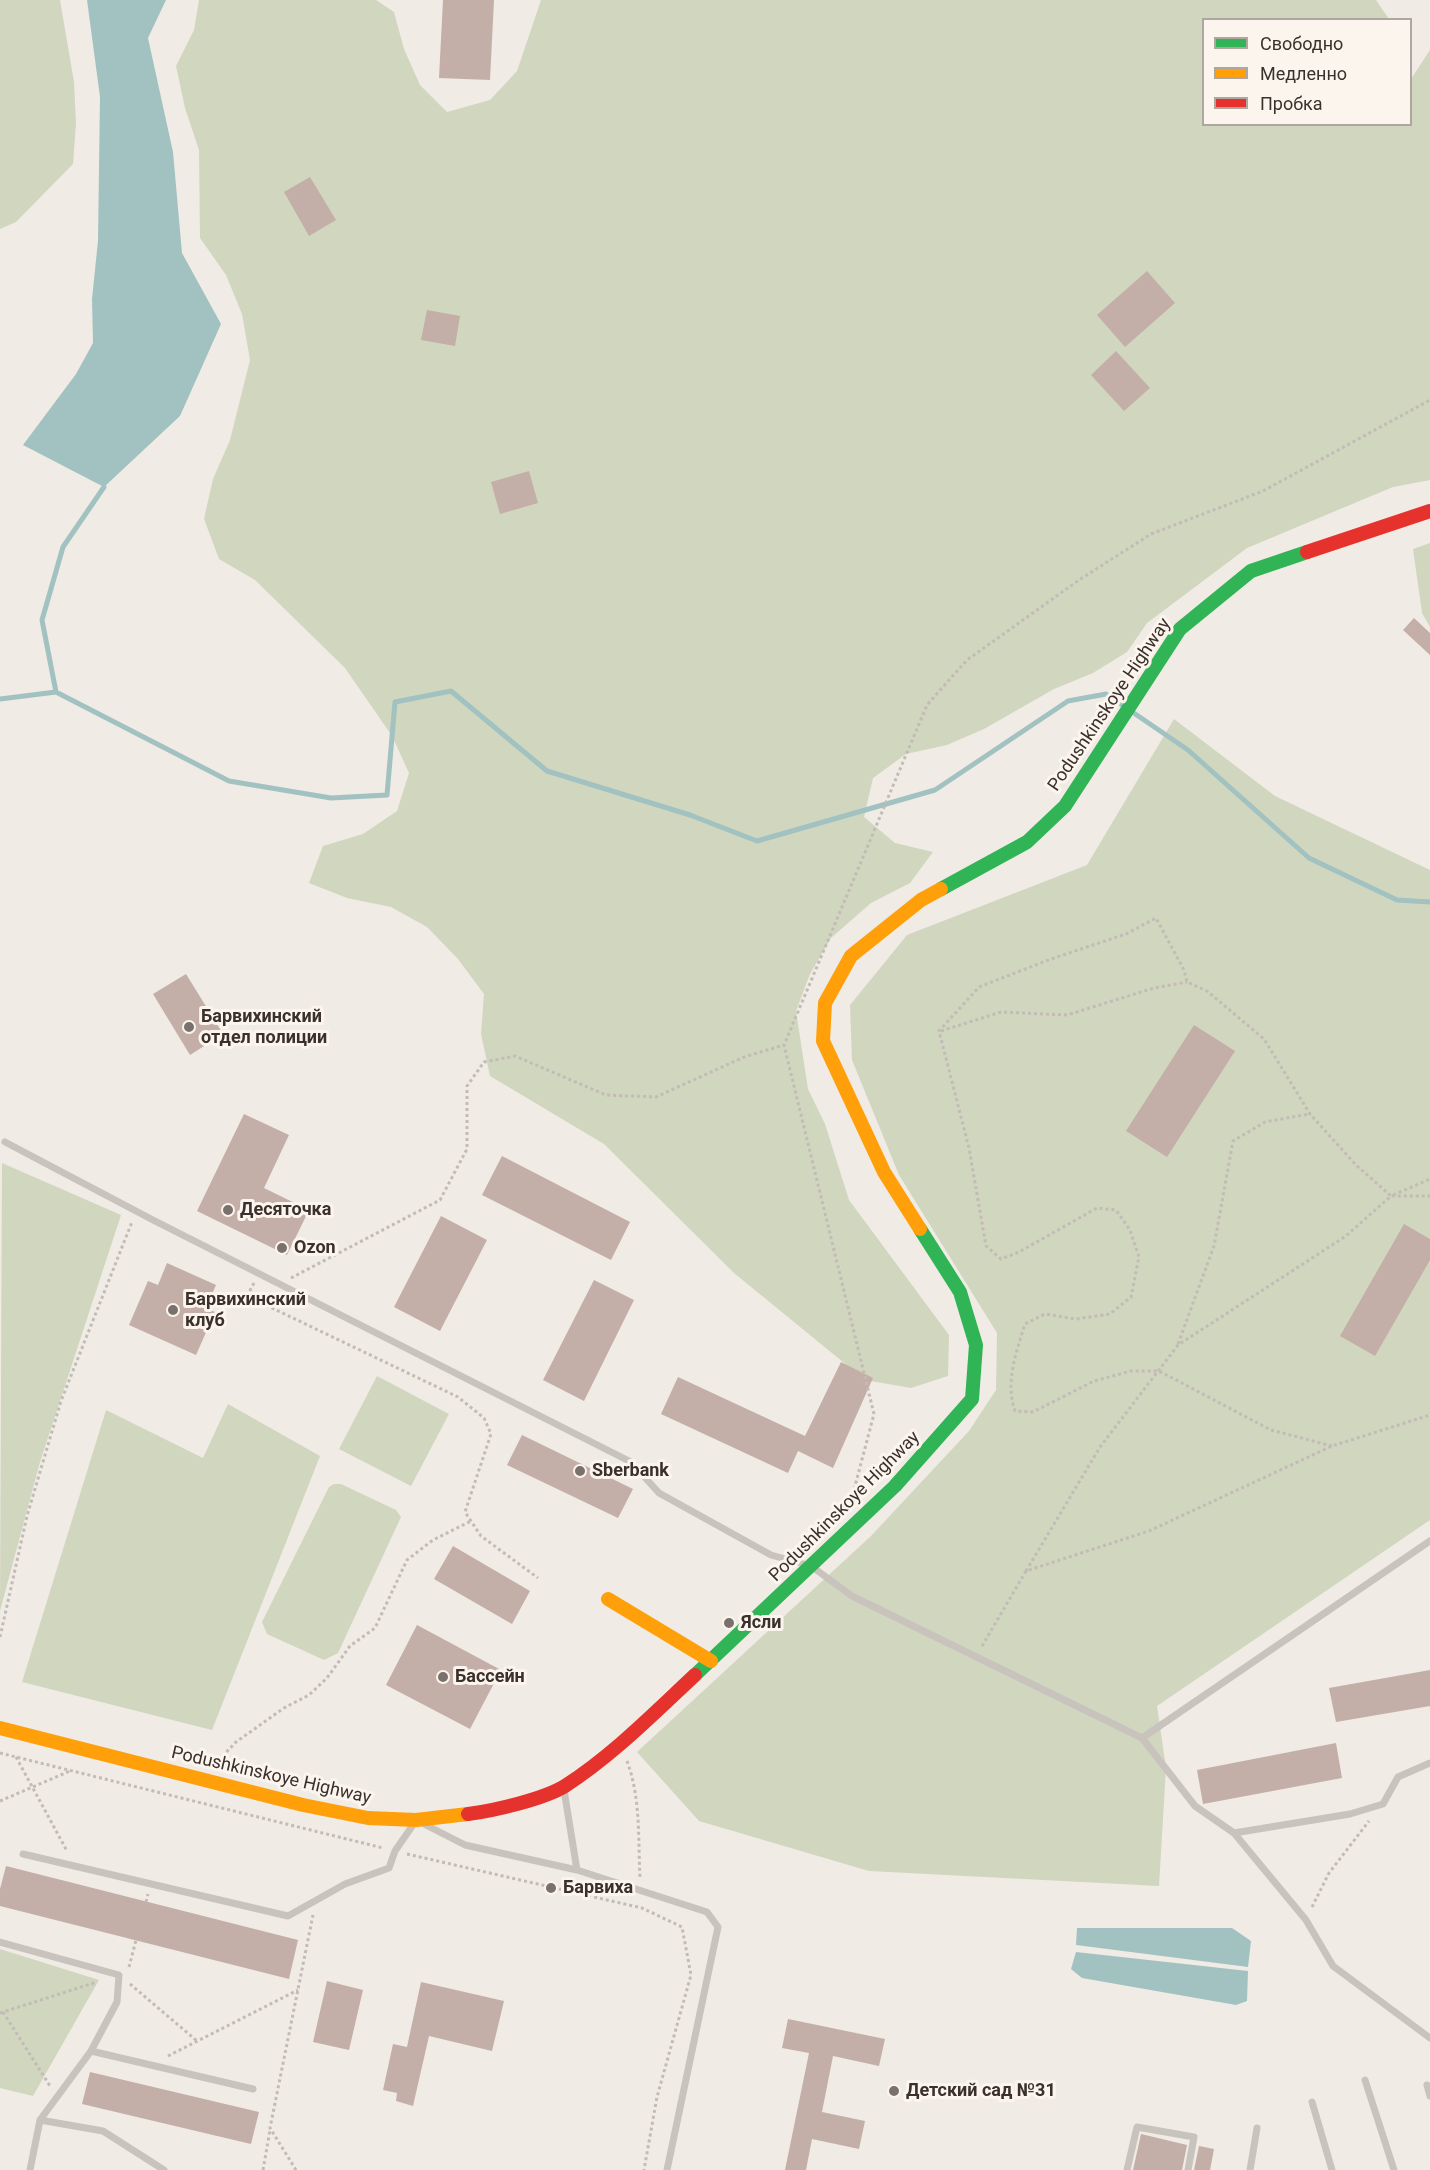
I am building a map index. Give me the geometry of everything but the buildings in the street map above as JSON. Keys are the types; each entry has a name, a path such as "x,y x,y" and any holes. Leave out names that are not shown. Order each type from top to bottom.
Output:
{"main road":[{"name":"Podushkinskoye Highway","path":"0,1728 314,1808 368,1818 416,1820 492,1811 563,1786 620,1745 895,1486 972,1399 976,1345 960,1292 884,1172 823,1041 825,1003 851,956 921,900 1028,842 1065,806 1180,628 1251,571 1430,511"},
{"path":"608,1599 711,1661"}],"lane":[{"path":"5,1142 136,1211 631,1462 659,1494 708,1523 771,1556 811,1566 852,1596 977,1655 1142,1738 1195,1806 1233,1833 1306,1920 1333,1966 1430,2038"},
{"path":"1142,1738 1430,1541"},
{"path":"1233,1833 1350,1814 1383,1804 1398,1777 1430,1764"},
{"path":"563,1786 577,1870"},
{"path":"23,1854 288,1916 345,1884 389,1868 395,1851 416,1820 465,1845 577,1870 707,1912 718,1927 667,2170"},
{"path":"0,1942 119,1975 117,2002 91,2051 40,2120 30,2170"},
{"path":"91,2051 253,2089"},
{"path":"1365,2080 1394,2170"},
{"path":"1427,2085 1430,2096"},
{"path":"1312,2102 1332,2170"},
{"path":"40,2120 103,2131 161,2169"},
{"path":"1127,2170 1137,2127 1194,2137 1188,2170"},
{"path":"1250,2170 1257,2128"}],"path":[{"path":"851,1502 874,1414 784,1045 927,705 967,660 1079,580 1151,534 1263,491 1430,400"},
{"path":"939,1031 979,987 1051,959 1126,934 1156,918 1184,970 1187,982"},
{"path":"939,1031 1001,1012 1067,1015 1154,988 1187,982 1207,991 1264,1039 1310,1114 1356,1165 1391,1196 1430,1196"},
{"path":"939,1031 969,1148 986,1246 1000,1259 1019,1252 1097,1208 1116,1210 1130,1230 1139,1257 1131,1297 1110,1314 1076,1319 1046,1314 1025,1324 1012,1365 1010,1396 1015,1411 1033,1412 1103,1378 1131,1371 1159,1371 1271,1430 1332,1446"},
{"path":"279,1284 441,1200 467,1149 467,1086 484,1062 514,1056 606,1095 656,1097 744,1057 784,1045"},
{"path":"977,1655 1100,1447 1178,1345 1214,1246 1233,1141 1265,1122 1310,1114"},
{"path":"1178,1345 1346,1236 1391,1196 1430,1179"},
{"path":"0,1637 27,1516 61,1401 136,1211"},
{"path":"259,1273 247,1296 458,1397 484,1418 491,1434 465,1512 481,1536 538,1578"},
{"path":"1026,1571 1149,1531 1332,1446 1430,1415"},
{"path":"200,1779 236,1742 284,1708 309,1695 327,1678 350,1646 375,1628 407,1560 434,1540 471,1521"},
{"path":"620,1745 632,1775 635,1795 642,1908"},
{"path":"0,1753 395,1851 642,1908 682,1927 690,1975 657,2097 644,2170"},
{"path":"16,1757 75,1866"},
{"path":"0,1801 70,1770"},
{"path":"1306,1920 1329,1873 1383,1804"},
{"path":"263,2170 315,1902"},
{"path":"57,2097 2,2013 119,1975 129,1969 136,1940"},
{"path":"119,1975 197,2041"},
{"path":"150,2065 298,1989"},
{"path":"270,2128 296,2170"}],"green space":[{"path":"0,0 60,0 74,82 76,123 73,164 16,222 0,229"},
{"path":"199,0 376,0 394,12 404,49 420,85 447,112 490,100 517,71 541,0 1376,0 1388,18 1202,18 1202,126 1412,126 1412,77 1430,50 1430,480 1393,487 1247,548 1147,623 1127,652 1093,673 1054,689 984,729 947,745 906,754 873,778 864,817 895,843 933,852 910,883 871,903 831,938 810,974 796,1011 808,1089 825,1124 849,1200 949,1335 948,1376 911,1388 865,1380 734,1273 604,1144 490,1076 481,1034 484,994 458,959 427,927 391,907 347,898 309,883 323,846 363,834 397,811 409,773 392,736 345,668 255,580 219,559 204,519 213,479 230,440 250,360 242,314 226,275 200,238 199,150 185,108 176,66 194,30"},
{"path":"1430,543 1430,627 1422,613 1413,549"},
{"path":"1174,719 1275,796 1430,870 1430,1520 1157,1706 1166,1768 1159,1886 869,1871 699,1821 637,1752 871,1536 969,1431 996,1390 997,1333 899,1175 852,1060 850,1005 907,935 1087,865"},
{"path":"2,1163 121,1215 40,1462 0,1611"},
{"path":"377,1376 449,1414 411,1486 339,1449"},
{"path":"228,1404 320,1456 212,1730 22,1682 106,1410 203,1458"},
{"path":"341,1484 396,1510 401,1517 338,1653 324,1660 267,1634 262,1622 329,1487"},
{"path":"0,1949 99,1980 33,2096 0,2088"}],"water":[{"path":"87,0 166,0 148,38 173,152 182,253 221,324 180,416 104,487 23,445 76,374 93,343 92,299 98,241 100,97"},
{"path":"1077,1928 1232,1928 1251,1941 1248,1967 1076,1945"},
{"path":"1076,1952 1248,1971 1247,2001 1236,2005 1082,1978 1071,1969"}],"waterway":[{"path":"104,487 63,547 42,620 56,692 229,781 331,798 387,795 395,702 451,691 547,771 690,815 757,841 935,790 1068,701 1106,694 1188,750 1309,858 1397,900 1430,902"},
{"path":"0,699 56,692"}],"traffic: fast":[{"path":"941,889 1027,842 1065,806 1180,629 1251,571 1307,552"},
{"path":"695,1675 895,1486 972,1399 976,1345 960,1292 920,1229"}],"traffic: slow":[{"path":"920,1229 884,1172 823,1041 825,1003 851,956 921,900 941,889"},
{"path":"608,1599 711,1661"},
{"path":"0,1728 303,1805 368,1818 416,1820 468,1814"}],"traffic: jam":[{"path":"1307,552 1430,511"},
{"path":"468,1814 518,1804 565,1786 616,1748 695,1675"}],"place":[{"name":"Барвихинский отдел полиции","path":"189,1027"},
{"name":"Десяточка","path":"228,1210"},
{"name":"Ozon","path":"282,1248"},
{"name":"Барвихинский клуб","path":"173,1310"},
{"name":"Sberbank","path":"580,1471"},
{"name":"Ясли","path":"729,1623"},
{"name":"Бассейн","path":"443,1677"},
{"name":"Барвиха","path":"551,1888"},
{"name":"Детский сад №31","path":"894,2091"}]}
